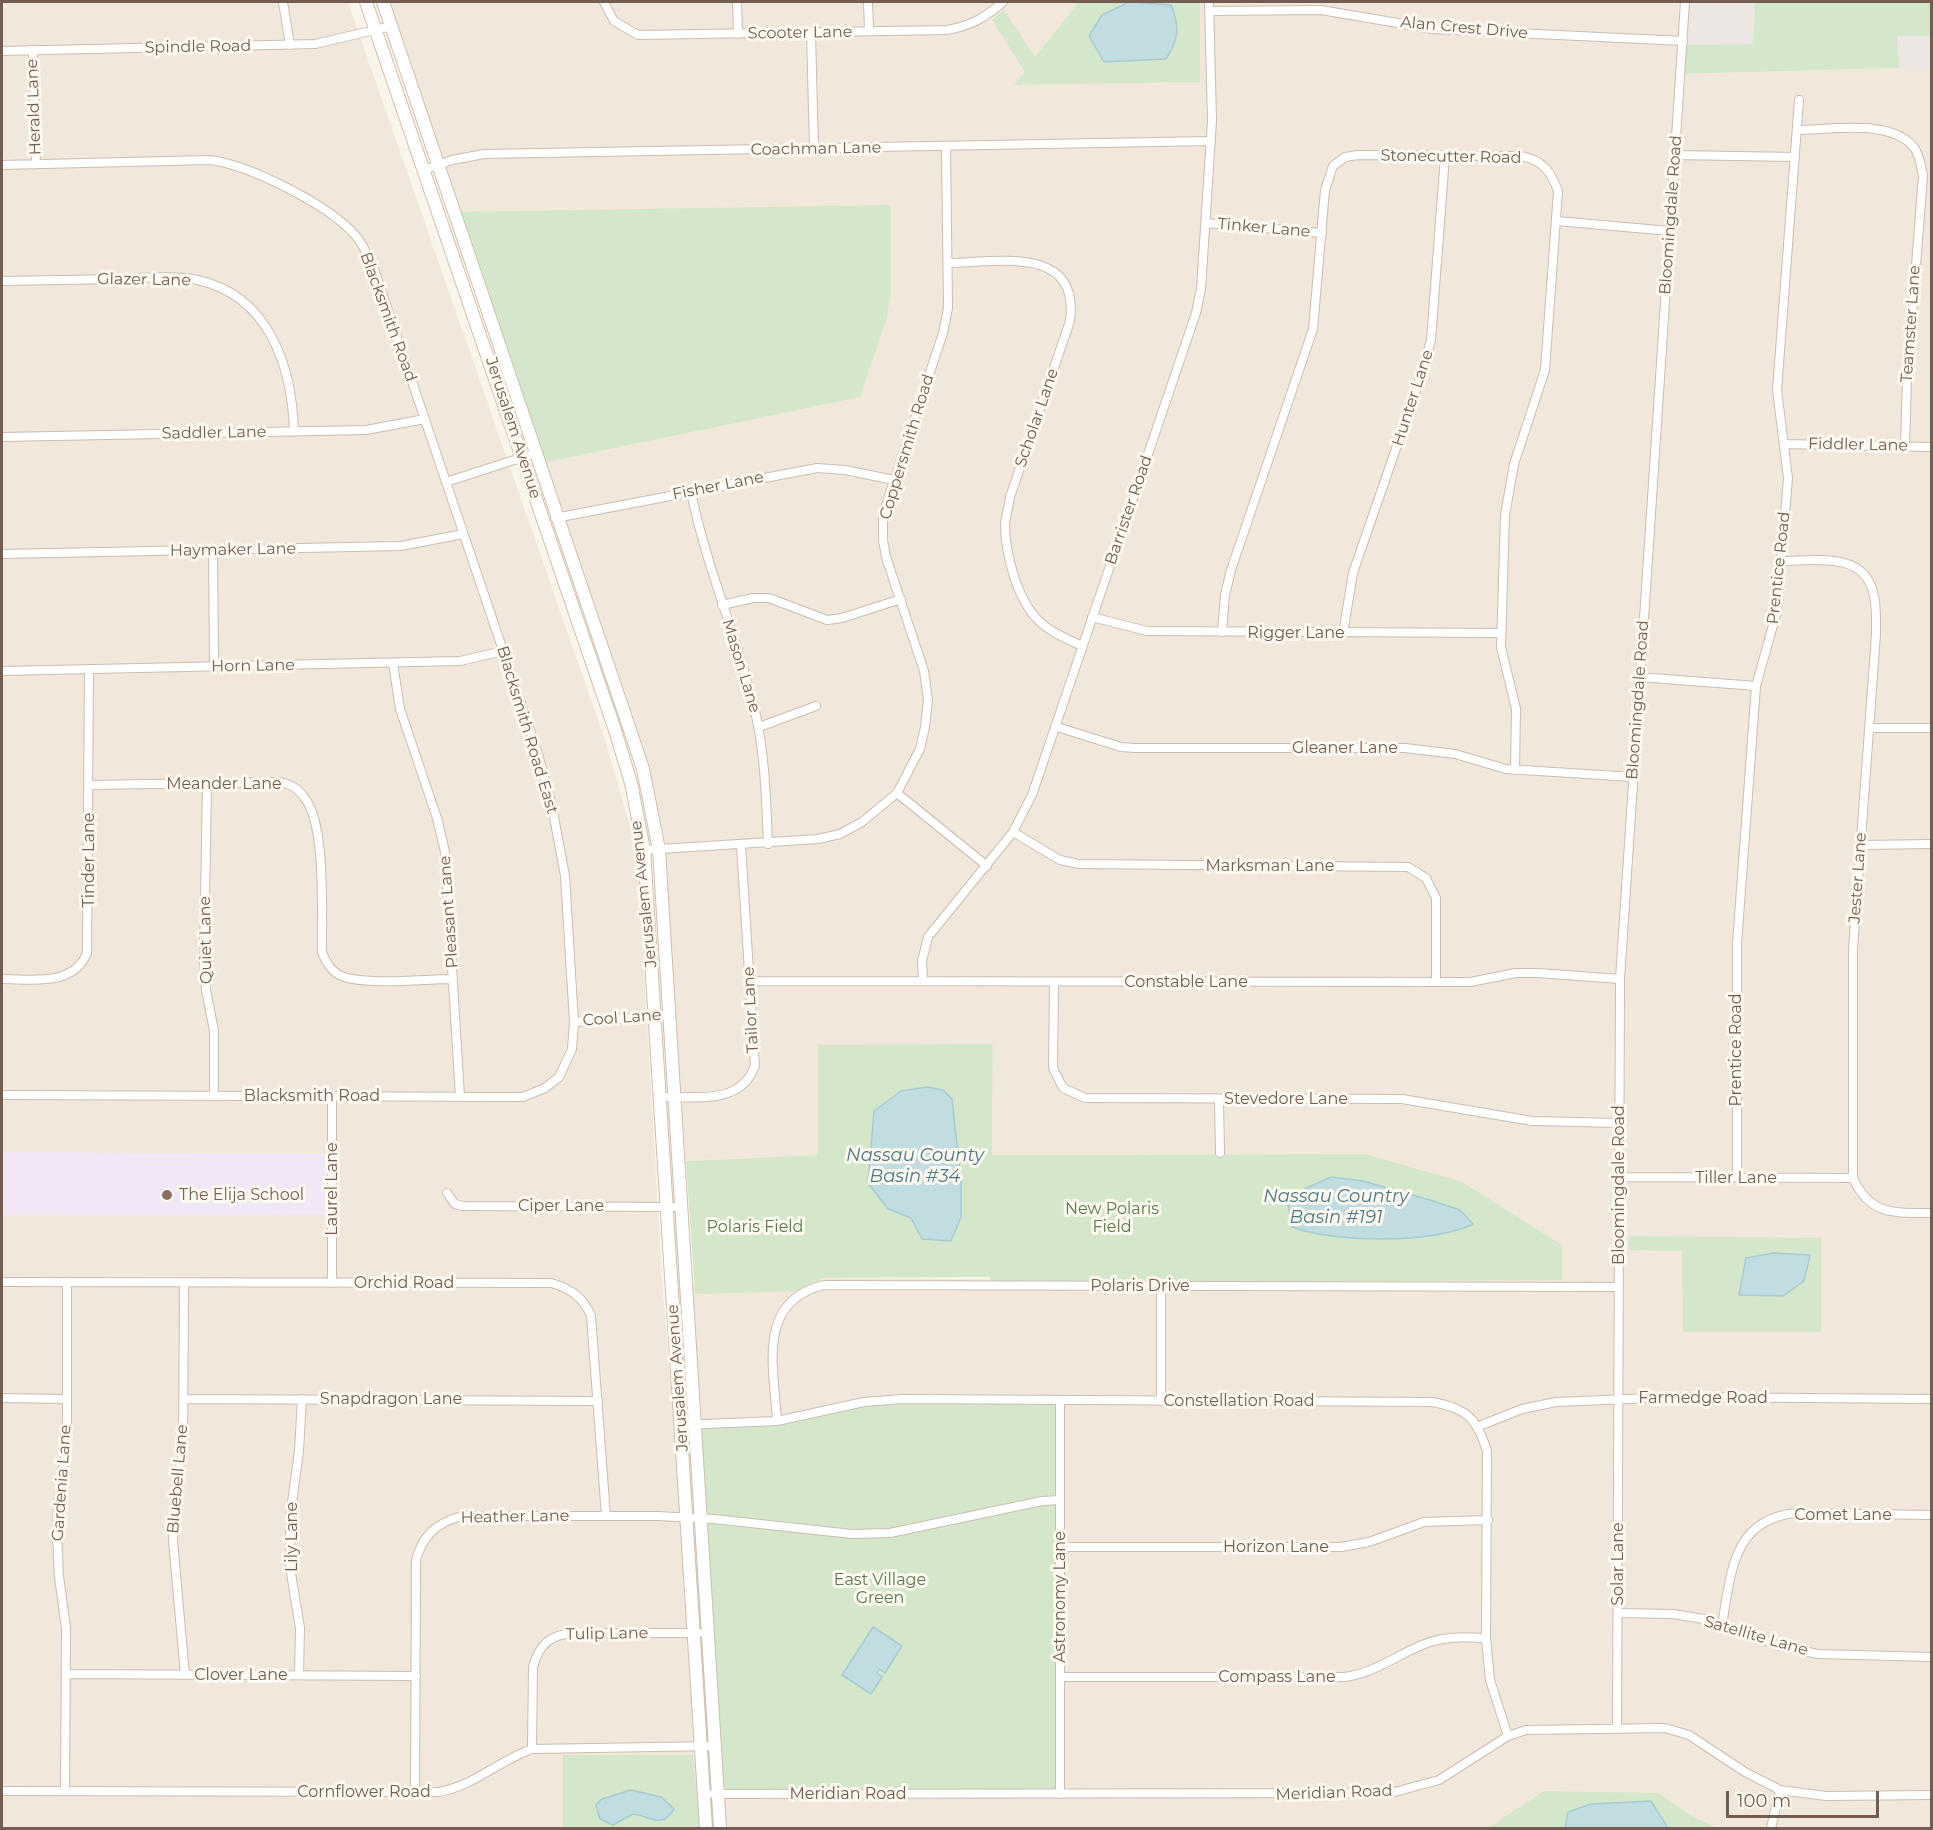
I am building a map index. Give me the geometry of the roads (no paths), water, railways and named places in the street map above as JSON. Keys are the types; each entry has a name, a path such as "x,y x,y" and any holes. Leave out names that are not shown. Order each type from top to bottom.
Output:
{"main road":[{"name":"Jerusalem Avenue","path":"366,2 590,656 631,783 644,850 706,1828"},
{"name":"Jerusalem Avenue","path":"383,2 643,769 658,849 720,1828"},
{"path":"590,656 604,651"}],"street":[{"path":"283,2 290,45"},
{"name":"Scooter Lane","path":"604,2 614,21 638,35 946,30 967,26 988,15 1003,2"},
{"path":"737,2 738,34"},
{"path":"868,2 869,31"},
{"name":"Bloomingdale Road","path":"1619,1399 1620,979 1685,2"},
{"name":"Alan Crest Drive","path":"1209,6 1321,10 1433,29 1683,41"},
{"name":"Barrister Road","path":"923,980 922,961 928,937 1012,832 1032,795 1196,313 1206,223 1211,141 1209,6"},
{"name":"Spindle Road","path":"2,51 290,45 335,41 392,26"},
{"path":"812,33 814,149"},
{"name":"Herald Lane","path":"33,50 36,164"},
{"name":"Prentice Road","path":"1737,1178 1737,944 1756,686 1777,611 1782,561 1788,478 1777,390 1799,100"},
{"name":"Teamster Lane","path":"1797,130 1880,129 1895,133 1907,140 1919,158 1923,176 1907,380 1905,446"},
{"name":"Coachman Lane","path":"424,170 439,164 484,154 1211,141"},
{"name":"Coppersmith Road","path":"644,850 768,844 840,834 862,822 897,793 920,749 926,727 928,700 924,671 883,540 884,514 943,333 949,293 946,147"},
{"name":"Stonecutter Road","path":"1222,632 1225,595 1231,570 1313,329 1327,179 1333,166 1338,161 1358,155 1521,156 1540,163 1552,176 1558,191 1545,370 1508,490 1501,633 1504,666 1516,709 1515,770"},
{"path":"1676,155 1795,157"},
{"name":"Hunter Lane","path":"1343,633 1353,573 1420,379 1431,340 1445,156"},
{"name":"Blacksmith Road","path":"2,165 220,161 252,170 328,213 355,235 372,263 446,482"},
{"path":"1557,221 1670,231"},
{"name":"Tinker Lane","path":"1206,223 1322,233"},
{"name":"Scholar Lane","path":"949,263 1039,263 1060,277 1070,295 1070,321 1010,496 1005,523 1007,547 1018,584 1032,613 1060,636 1082,646"},
{"name":"Glazer Lane","path":"2,281 195,279 227,290 248,305 271,331 291,392 294,432"},
{"name":"Saddler Lane","path":"2,437 366,430 425,419"},
{"name":"Fiddler Lane","path":"1784,444 1932,447"},
{"path":"446,482 536,453"},
{"name":"Fisher Lane","path":"543,520 817,468 845,470 894,480"},
{"name":"Blacksmith Road East","path":"446,482 538,754 560,843 565,876 574,1022"},
{"name":"Mason Lane","path":"691,492 701,542 759,727 764,754 768,844"},
{"name":"Haymaker Lane","path":"2,554 407,546 463,534"},
{"path":"213,550 214,666"},
{"name":"Jester Lane","path":"1782,561 1848,562 1862,571 1870,581 1874,594 1876,633 1853,948 1853,1178"},
{"path":"722,605 753,598 769,598 827,620 842,618 901,599"},
{"name":"Rigger Lane","path":"1092,617 1147,632 1501,633"},
{"name":"Horn Lane","path":"2,671 460,661 503,651"},
{"name":"Pleasant Lane","path":"393,663 400,709 437,818 445,852 460,1097"},
{"name":"Tinder Lane","path":"2,980 57,979 75,971 84,960 89,941 89,669"},
{"path":"1639,677 1756,686"},
{"path":"759,727 816,706"},
{"name":"Gleaner Lane","path":"1057,727 1135,748 1405,748 1455,754 1515,770 1633,777"},
{"path":"1869,728 1932,728"},
{"name":"Meander Lane","path":"89,785 281,782 295,787 306,798 312,812 320,854 322,952 333,970 343,976 360,980 453,979"},
{"name":"Quiet Lane","path":"207,783 204,960 206,990 214,1031 214,1096"},
{"path":"897,793 987,866"},
{"name":"Marksman Lane","path":"1012,832 1060,860 1079,864 1408,867 1426,878 1436,898 1436,982"},
{"path":"1861,845 1932,844"},
{"name":"Tailor Lane","path":"660,1097 719,1096 736,1092 751,1076 755,1066 741,846"},
{"name":"Constable Lane","path":"750,981 1470,982 1516,973 1620,979"},
{"name":"Stevedore Lane","path":"1054,982 1053,1068 1064,1088 1085,1098 1402,1099 1532,1122 1619,1122"},
{"name":"Cool Lane","path":"574,1022 669,1015"},
{"name":"Blacksmith Road","path":"2,1095 523,1096 545,1089 559,1077 569,1060 574,1022"},
{"name":"Laurel Lane","path":"332,1096 332,1283"},
{"path":"1219,1100 1220,1154"},
{"name":"Tiller Lane","path":"1619,1177 1853,1178"},
{"path":"1853,1178 1859,1191 1873,1205 1887,1211 1932,1212"},
{"name":"Ciper Lane","path":"447,1193 455,1204 463,1206 681,1207"},
{"name":"Orchid Road","path":"2,1282 551,1283 564,1286 579,1296 591,1316 606,1516"},
{"name":"Gardenia Lane","path":"65,1791 66,1628 58,1578 57,1533 58,1503 67,1445 68,1282"},
{"name":"Bluebell Lane","path":"184,1282 183,1452 176,1495 173,1541 185,1674"},
{"name":"Polaris Drive","path":"777,1421 772,1342 775,1326 791,1300 811,1288 824,1285 1619,1287"},
{"path":"1161,1286 1161,1401"},
{"name":"Farmedge Road","path":"1479,1426 1540,1404 1619,1399 1680,1396 1932,1399"},
{"path":"2,1398 67,1400"},
{"name":"Snapdragon Lane","path":"184,1399 598,1401"},
{"name":"Lily Lane","path":"299,1675 300,1628 290,1567 290,1516 299,1451 302,1399"},
{"name":"Constellation Road","path":"681,1425 777,1421 864,1402 902,1399 1432,1402 1458,1409 1479,1426"},
{"name":"Solar Lane","path":"1617,1729 1619,1399"},
{"name":"Astronomy Lane","path":"1060,1400 1060,1794"},
{"path":"1479,1426 1487,1452 1486,1638 1490,1680 1508,1736"},
{"path":"687,1519 852,1534 890,1533 1031,1503 1060,1500"},
{"name":"Comet Lane","path":"1722,1625 1732,1572 1739,1550 1747,1537 1762,1522 1777,1515 1795,1514 1932,1515"},
{"name":"Heather Lane","path":"415,1792 416,1560 421,1544 430,1531 448,1520 462,1516 657,1516 687,1519"},
{"name":"Horizon Lane","path":"1060,1547 1341,1547 1369,1542 1424,1522 1488,1520"},
{"name":"Satellite Lane","path":"1618,1613 1673,1614 1710,1620 1780,1646 1818,1653 1932,1657"},
{"name":"Tulip Lane","path":"532,1749 533,1667 536,1655 546,1641 560,1634 709,1634"},
{"name":"Compass Lane","path":"1060,1677 1344,1677 1383,1667 1430,1642 1454,1636 1486,1638"},
{"name":"Clover Lane","path":"67,1674 416,1676"},
{"name":"Meridian Road","path":"704,1794 1391,1793 1439,1780 1508,1736 1526,1730 1665,1728 1689,1735 1745,1772 1780,1790 1826,1796 1932,1795"},
{"name":"Cornflower Road","path":"2,1791 438,1792 456,1789 478,1779 508,1758 532,1749 716,1746"},
{"path":"1771,1828 1780,1790"}],"water":[{"path":"1129,2 1171,5 1177,33 1174,45 1166,59 1104,62 1089,36 1102,15"},
{"name":"Nassau County Basin #34","path":"927,1087 943,1090 952,1099 961,1182 961,1217 951,1241 922,1239 911,1218 888,1209 868,1183 874,1111 901,1091"},
{"name":"Nassau Country Basin #191","path":"1331,1177 1363,1181 1430,1200 1460,1210 1473,1224 1456,1231 1434,1235 1383,1239 1332,1236 1292,1227 1287,1197"},
{"path":"1773,1253 1810,1255 1804,1281 1783,1296 1739,1295 1746,1258"},
{"path":"873,1627 902,1646 885,1673 879,1669 877,1673 882,1677 871,1694 842,1675"},
{"path":"631,1790 661,1797 674,1809 670,1815 661,1820 633,1814 613,1825 600,1819 596,1805 602,1799"},
{"path":"1651,1801 1668,1828 1565,1828 1568,1812 1591,1804"}],"place":[{"name":"The Elija School","path":"167,1195"}],"park label":[{"name":"New Polaris Field","path":"1112,1218"},
{"name":"Polaris Field","path":"755,1227"},
{"name":"East Village Green","path":"880,1589"}]}
